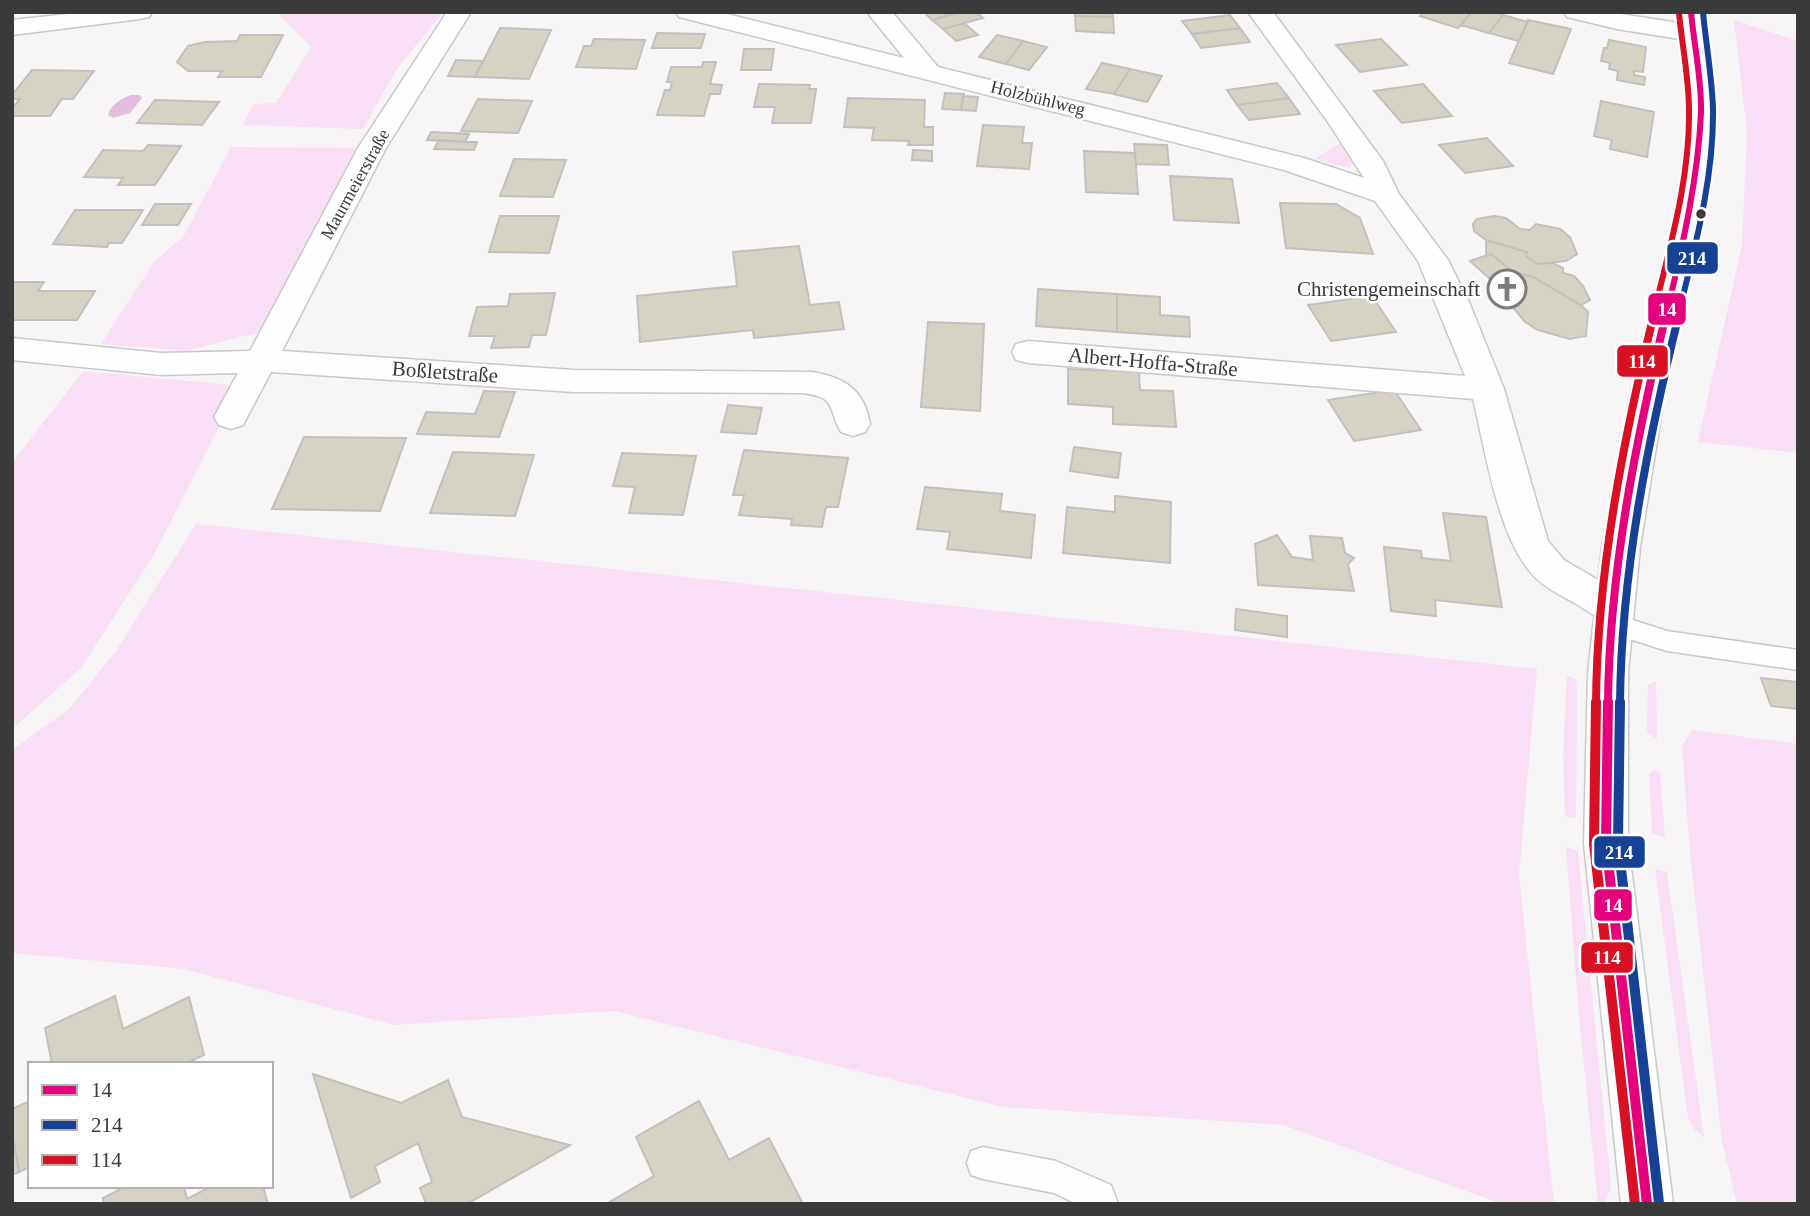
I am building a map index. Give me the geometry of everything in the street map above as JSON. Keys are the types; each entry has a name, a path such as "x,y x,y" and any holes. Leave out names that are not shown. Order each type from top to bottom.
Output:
{"street":[{"path":"12,28 140,12"},
{"name":"Maurmeierstraße","path":"231,417 372,148 459,12"},
{"name":"Holzbühlweg","path":"688,12 1294,164 1385,195"},
{"path":"879,12 927,70"},
{"path":"1260,12 1373,167 1385,195 1433,260 1453,302 1487,389 1523,526 1532,548 1551,570 1614,616"},
{"path":"1576,12 1692,23 1701,110 1696,173 1686,231 1648,385 1621,547 1608,673 1606,843 1647,1204"},
{"name":"Boßletstraße","path":"12,349 161,364 261,361 574,380 816,383 835,389 847,398 853,425"},
{"name":"Albert-Hoffa-Straße","path":"1028,352 1487,389"}],"lane":[{"path":"1614,616 1667,641 1798,660"},
{"path":"983,1163 1056,1177 1099,1197 1101,1204"}],"shaded area":[{"path":"276,12 444,12 398,67 363,129 243,125 253,104 276,103 311,47"},
{"path":"1734,20 1798,41 1798,453 1698,442 1742,245 1747,132"},
{"path":"131,95 139,95 142,98 130,113 113,118 108,115 114,105"},
{"path":"1340,143 1354,161 1349,168 1316,158"},
{"path":"231,147 356,148 264,331 186,351 101,344 154,262 183,237"},
{"path":"83,371 240,386 153,556 81,668 12,729 12,463"},
{"path":"196,524 1537,669 1519,875 1554,1204 1502,1204 1283,1125 1003,1107 614,1011 394,1025 184,969 12,953 12,750 69,709 116,651"},
{"path":"1567,677 1576,680 1577,688 1576,818 1565,816 1563,754"},
{"path":"1656,681 1657,739 1647,732 1648,685"},
{"path":"1692,730 1798,744 1798,1204 1737,1204 1722,1142 1690,854 1682,746"},
{"path":"1655,770 1660,773 1665,837 1652,834 1649,773"},
{"path":"1566,847 1578,851 1611,1187 1605,1204 1598,1204 1579,1016"},
{"path":"1655,869 1667,872 1704,1137 1694,1129 1688,1118"}],"building":[{"path":"924,12 959,12 932,20"},
{"path":"959,12 976,12 983,18 943,29 932,20"},
{"path":"1075,12 1112,12 1113,17 1075,16"},
{"path":"1424,12 1472,12 1458,28 1420,16"},
{"path":"1472,12 1503,15 1489,33 1461,25"},
{"path":"1230,15 1240,28 1192,34 1182,21"},
{"path":"1503,15 1528,22 1519,41 1489,33"},
{"path":"1075,16 1113,17 1114,33 1076,31"},
{"path":"1528,20 1571,29 1553,74 1509,63"},
{"path":"964,23 978,35 956,41 943,29"},
{"path":"500,28 551,30 529,79 475,77"},
{"path":"1240,28 1250,42 1201,48 1192,34"},
{"path":"657,33 705,34 701,48 652,48"},
{"path":"240,35 283,35 261,77 218,77 222,71 188,71 177,62 188,46 205,42 237,41"},
{"path":"997,35 1023,41 1006,64 979,57"},
{"path":"594,39 645,40 636,69 576,67 584,46 591,46"},
{"path":"1381,39 1407,65 1360,72 1336,45"},
{"path":"1609,40 1646,47 1643,72 1634,71 1634,75 1645,77 1644,85 1617,80 1618,71 1609,69 1610,63 1601,61"},
{"path":"1023,41 1047,47 1029,70 1006,64"},
{"path":"744,49 774,49 771,70 741,70"},
{"path":"456,60 483,61 475,77 448,76"},
{"path":"703,62 716,62 710,84 722,85 720,94 710,94 704,116 657,115 665,90 670,90 672,82 667,82 671,67 702,67"},
{"path":"1102,63 1130,69 1114,94 1086,89"},
{"path":"1130,69 1162,76 1147,102 1114,94"},
{"path":"32,70 94,71 73,99 62,99 50,116 12,116 12,108 20,99 12,99 12,95"},
{"path":"1277,83 1289,98 1237,105 1227,90"},
{"path":"759,84 810,85 809,89 816,89 811,123 772,123 775,107 754,107"},
{"path":"1423,84 1452,116 1402,123 1374,91"},
{"path":"945,93 964,94 961,110 942,109"},
{"path":"963,96 978,97 976,111 961,110"},
{"path":"848,98 925,100 924,127 933,127 933,145 872,140 874,128 844,127"},
{"path":"1289,98 1300,114 1249,120 1237,105"},
{"path":"478,99 532,101 518,133 461,131"},
{"path":"155,100 219,102 202,125 137,123"},
{"path":"1601,101 1654,112 1647,157 1610,149 1612,140 1594,136"},
{"path":"983,125 1024,127 1022,143 1032,143 1029,169 977,166"},
{"path":"431,132 469,134 465,142 427,140"},
{"path":"1487,138 1513,166 1465,173 1439,145"},
{"path":"439,140 477,142 474,150 434,149"},
{"path":"1134,144 1167,145 1169,165 1136,164"},
{"path":"148,145 181,146 155,185 118,185 123,178 84,177 103,150 143,151"},
{"path":"913,150 932,151 932,161 912,160"},
{"path":"1084,151 1135,153 1138,194 1086,192"},
{"path":"514,159 566,160 553,197 500,196"},
{"path":"1170,176 1232,179 1239,223 1174,220"},
{"path":"1280,203 1336,204 1360,218 1373,254 1286,248"},
{"path":"155,204 191,204 178,225 142,225"},
{"path":"75,210 143,210 122,243 109,243 107,247 53,244"},
{"path":"500,216 559,216 549,253 489,252"},
{"path":"1494,216 1506,218 1520,229 1530,230 1536,224 1560,229 1570,237 1577,254 1566,261 1537,264 1526,256 1527,252 1486,240 1474,231 1473,224 1477,219"},
{"path":"1486,240 1527,252 1526,256 1537,264 1553,263 1563,268 1563,273 1574,276 1583,286 1590,300 1581,305 1533,277 1512,271 1491,254 1486,256"},
{"path":"799,246 810,305 839,302 844,329 754,338 753,330 640,342 637,296 737,286 733,252"},
{"path":"1491,254 1512,271 1533,277 1581,305 1588,312 1586,336 1570,339 1538,330 1525,322 1490,279 1470,261"},
{"path":"13,282 44,282 38,291 95,291 77,320 12,320"},
{"path":"1038,289 1117,294 1117,332 1036,326"},
{"path":"555,293 546,335 532,335 529,347 491,348 495,336 469,336 477,307 508,306 510,294"},
{"path":"1117,294 1160,297 1160,315 1189,317 1190,337 1117,332"},
{"path":"1372,296 1396,332 1331,341 1308,305"},
{"path":"928,322 984,324 980,411 921,407"},
{"path":"1068,369 1139,372 1140,390 1173,391 1176,427 1113,424 1113,407 1068,404"},
{"path":"1394,390 1421,430 1354,441 1328,400"},
{"path":"484,391 515,392 499,437 417,434 426,412 475,414"},
{"path":"728,405 762,408 756,434 721,432"},
{"path":"304,437 406,438 380,511 272,509"},
{"path":"1074,447 1121,453 1118,478 1070,471"},
{"path":"744,450 848,458 838,507 826,507 822,527 791,525 792,519 739,515 744,495 733,495"},
{"path":"453,452 534,455 515,516 430,513"},
{"path":"622,453 696,456 683,515 629,513 635,487 613,486"},
{"path":"925,487 1002,494 1000,511 1035,515 1031,558 947,549 950,532 917,529"},
{"path":"1115,496 1171,502 1170,563 1063,553 1067,507 1115,512"},
{"path":"1443,513 1486,517 1502,607 1435,600 1436,616 1391,611 1384,547 1421,551 1422,558 1451,561"},
{"path":"1277,535 1292,557 1313,560 1310,536 1342,538 1345,553 1354,558 1348,564 1354,591 1258,585 1255,544"},
{"path":"1236,609 1287,616 1287,637 1235,630"},
{"path":"1761,678 1797,682 1798,709 1771,706"},
{"path":"115,996 123,1029 189,997 204,1055 189,1062 52,1062 45,1028"},
{"path":"313,1074 401,1103 448,1080 462,1117 570,1145 467,1204 426,1204 420,1188 432,1182 418,1143 375,1166 380,1182 351,1198"},
{"path":"699,1101 729,1160 769,1138 803,1204 606,1204 654,1176 636,1137"},
{"path":"28,1102 28,1168 19,1172 12,1132 12,1109"},
{"path":"12,1132 19,1172 12,1175"},
{"path":"122,1188 184,1188 187,1199 208,1188 264,1188 268,1204 104,1204 103,1198"}],"transit line":[{"name":"14","path":"1647,1204 1606,843 1608,673 1621,547 1649,385 1686,231 1696,173 1701,110 1691,12"},
{"name":"214","path":"1659,1203 1618,842 1620,674 1633,549 1661,387 1698,234 1708,175 1713,110 1703,12"},
{"name":"114","path":"1635,1204 1594,844 1596,673 1609,545 1637,383 1674,229 1684,171 1689,110 1679,13"}],"place":[{"name":"Christengemeinschaft","path":"1507,289"}]}
